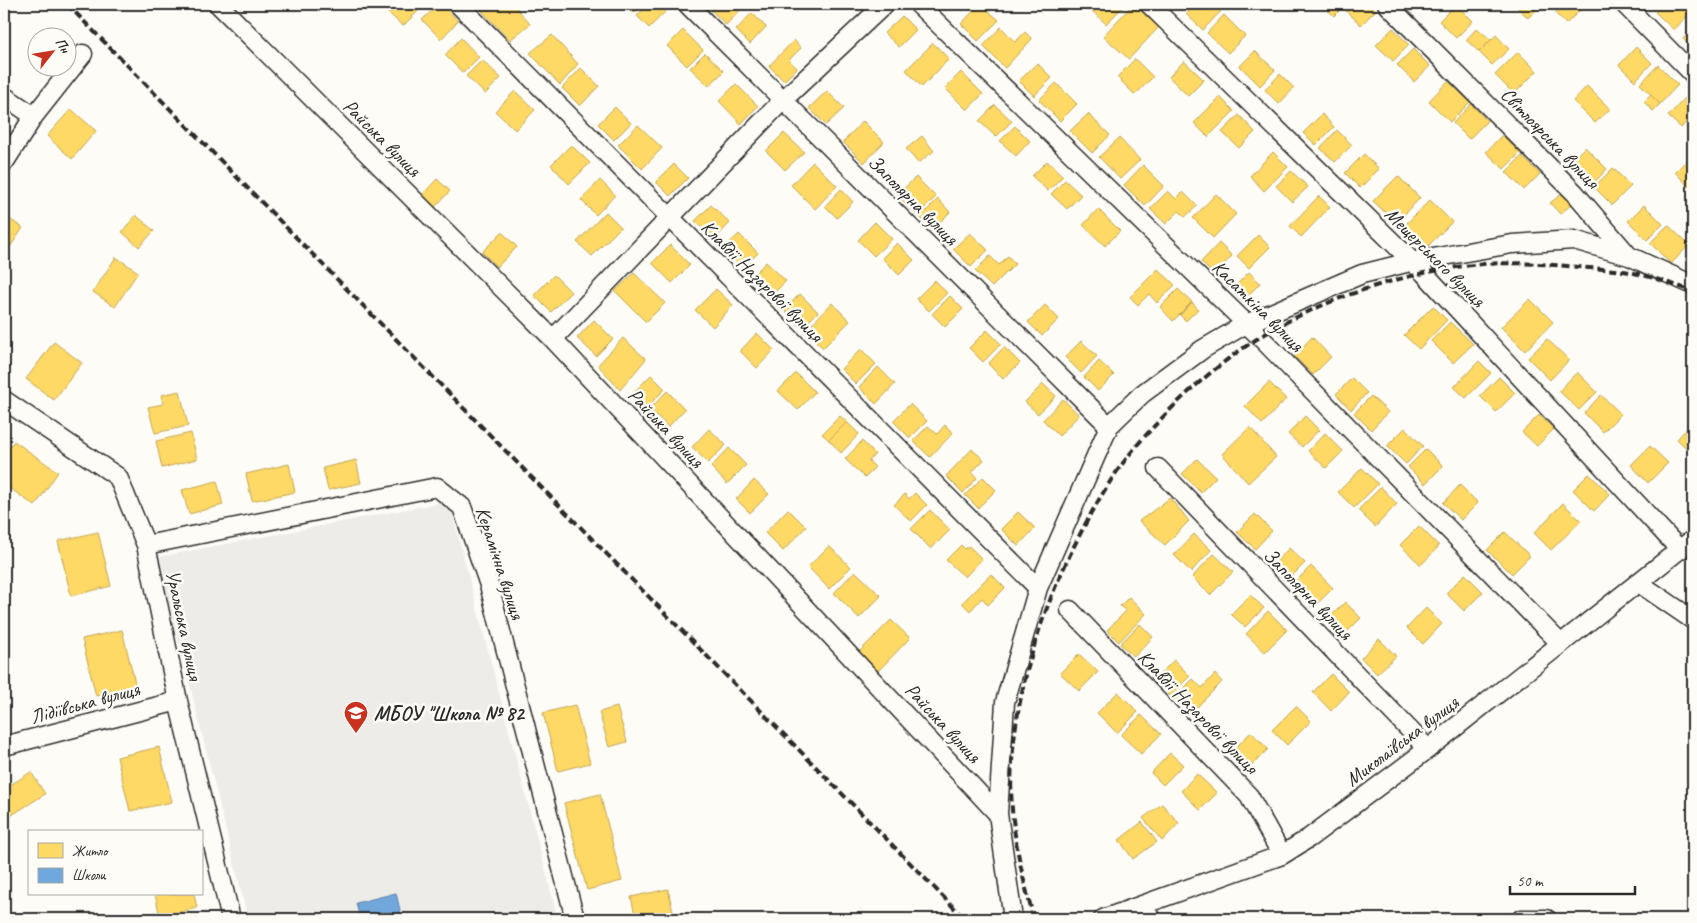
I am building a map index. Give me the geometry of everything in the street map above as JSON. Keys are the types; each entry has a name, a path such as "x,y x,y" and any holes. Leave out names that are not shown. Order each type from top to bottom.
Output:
{"street":[{"name":"Райська вулиця","path":"218,4 553,339 998,814"},
{"name":"Клавдії Назарової вулиця","path":"458,4 1038,588"},
{"name":"Заполярна вулиця","path":"687,4 1109,426"},
{"path":"553,339 783,100 885,4"},
{"name":"Касаткіна вулиця","path":"918,4 1246,324 1561,644"},
{"name":"Мещерського вулиця","path":"1150,4 1410,262 1424,273 1687,544"},
{"name":"Світлоярська вулиця","path":"1387,4 1575,192 1629,256 1693,284"},
{"path":"1624,4 1693,74"},
{"path":"4,163 34,116 82,54"},
{"path":"4,96 34,116"},
{"path":"1013,919 998,814 1005,702 1038,588 1109,426 1142,394 1203,349 1246,324 1362,274 1410,262 1512,244 1574,240 1629,256"},
{"name":"Уральська вулиця","path":"4,400 118,477 146,545 178,701 231,919"},
{"name":"Заполярна вулиця","path":"1158,468 1428,749"},
{"name":"Керамічна вулиця","path":"146,545 437,487 462,507 489,585 575,919"},
{"name":"Миколаївська вулиця","path":"1103,919 1147,913 1282,855 1309,838 1428,749 1687,544"},
{"path":"1639,583 1693,620"},
{"name":"Клавдії Назарової вулиця","path":"1070,610 1250,796 1282,855"},
{"name":"Лідіївська вулиця","path":"4,746 178,701"},
{"path":"1521,919 1547,919"}],"shaded area":[{"name":"МБОУ \"Школа № 82","path":"449,501 556,911 522,919 248,919 158,557"}],"building: Житло":[{"path":"391,4 424,5 403,26 385,10"},
{"path":"439,4 442,4 458,21 441,39 422,20"},
{"path":"489,4 513,4 530,24 510,40 481,10"},
{"path":"625,4 644,4 634,13"},
{"path":"648,4 659,4 666,11 649,28 637,16"},
{"path":"718,4 742,4 744,6 726,25 711,10"},
{"path":"853,4 863,4 858,9"},
{"path":"980,4 999,20 978,41 961,24"},
{"path":"1089,4 1122,4 1124,6 1106,24 1087,6"},
{"path":"1133,4 1159,27 1129,59 1103,36"},
{"path":"1196,4 1214,4 1221,11 1203,30 1186,14"},
{"path":"1321,4 1346,4 1334,16"},
{"path":"1351,4 1370,4 1376,10 1361,25 1345,10"},
{"path":"1456,4 1473,21 1456,38 1439,21"},
{"path":"1514,4 1542,4 1528,18"},
{"path":"1564,4 1586,4 1566,24 1555,13"},
{"path":"1647,4 1659,4 1653,10"},
{"path":"1663,4 1690,4 1693,10 1674,30 1655,12"},
{"path":"752,13 766,27 750,44 736,30"},
{"path":"1224,15 1245,36 1228,53 1207,33"},
{"path":"902,16 916,30 899,47 884,33"},
{"path":"1001,27 1015,42 1025,32 1032,39 1005,68 983,46"},
{"path":"1393,28 1409,45 1393,61 1376,45"},
{"path":"1477,28 1491,40 1479,52 1466,40"},
{"path":"1693,28 1693,50 1683,39"},
{"path":"683,30 703,50 687,66 667,46"},
{"path":"552,35 578,64 560,85 530,53"},
{"path":"1496,35 1509,49 1492,65 1479,52"},
{"path":"461,38 479,57 463,73 445,55"},
{"path":"794,40 801,48 789,60 797,68 784,81 769,66"},
{"path":"933,43 949,59 922,87 906,70"},
{"path":"1636,47 1652,63 1635,81 1619,65"},
{"path":"1413,49 1430,66 1414,82 1397,65"},
{"path":"1255,51 1275,70 1260,86 1240,66"},
{"path":"1518,52 1537,71 1514,94 1495,75"},
{"path":"705,53 724,71 709,86 690,68"},
{"path":"1135,59 1153,77 1135,95 1117,77"},
{"path":"482,60 501,78 485,94 466,76"},
{"path":"1184,61 1204,80 1188,96 1169,77"},
{"path":"1037,63 1052,78 1034,96 1019,81"},
{"path":"1658,65 1678,85 1660,104 1640,84"},
{"path":"581,68 599,86 580,106 562,88"},
{"path":"961,72 983,94 967,110 945,88"},
{"path":"1280,74 1294,88 1279,104 1265,90"},
{"path":"1448,81 1470,102 1450,122 1429,101"},
{"path":"1056,83 1077,104 1060,121 1039,100"},
{"path":"736,84 758,106 741,124 719,101"},
{"path":"1587,86 1610,109 1595,123 1573,101"},
{"path":"515,91 535,110 515,130 495,111"},
{"path":"827,91 844,108 826,125 809,108"},
{"path":"1651,95 1660,104 1653,111 1644,102"},
{"path":"1688,95 1693,100 1693,115 1681,128 1668,116"},
{"path":"1220,97 1234,111 1208,137 1194,123"},
{"path":"1471,104 1487,121 1469,139 1453,123"},
{"path":"995,105 1012,121 996,137 979,121"},
{"path":"615,107 631,123 614,140 598,124"},
{"path":"71,109 96,131 72,159 47,136"},
{"path":"1088,114 1110,135 1092,153 1070,131"},
{"path":"1322,114 1334,127 1316,145 1303,133"},
{"path":"1239,115 1255,132 1239,148 1222,132"},
{"path":"863,121 884,142 864,163 843,142"},
{"path":"638,125 662,148 642,169 618,145"},
{"path":"1015,126 1030,141 1016,156 1000,141"},
{"path":"1337,130 1352,145 1335,162 1320,148"},
{"path":"784,133 804,152 785,170 766,151"},
{"path":"1502,135 1520,153 1504,169 1486,152"},
{"path":"922,136 934,151 918,163 906,149"},
{"path":"1119,138 1140,160 1120,179 1099,157"},
{"path":"571,145 590,163 569,184 551,165"},
{"path":"1585,147 1607,169 1591,186 1568,163"},
{"path":"1273,152 1288,167 1264,191 1250,176"},
{"path":"1364,154 1379,169 1360,188 1345,173"},
{"path":"1693,154 1693,191 1675,172"},
{"path":"1522,156 1540,174 1524,190 1506,172"},
{"path":"1047,161 1063,176 1048,191 1032,176"},
{"path":"813,162 837,186 815,209 791,185"},
{"path":"674,164 688,178 670,196 656,182"},
{"path":"1143,165 1164,186 1145,206 1124,185"},
{"path":"1613,168 1631,186 1612,205 1594,187"},
{"path":"1291,171 1308,187 1292,202 1276,186"},
{"path":"1398,176 1420,198 1396,223 1373,201"},
{"path":"916,177 936,197 917,215 897,195"},
{"path":"437,179 450,191 434,208 421,196"},
{"path":"600,180 615,195 596,215 581,200"},
{"path":"1065,180 1081,195 1067,209 1051,194"},
{"path":"841,189 853,202 837,218 825,206"},
{"path":"1168,191 1176,199 1183,192 1197,206 1185,217 1179,211 1166,224 1150,209"},
{"path":"1563,193 1572,204 1560,214 1550,203"},
{"path":"1216,194 1236,214 1213,238 1193,218"},
{"path":"1319,196 1330,207 1301,237 1290,226"},
{"path":"938,199 950,212 933,229 920,217"},
{"path":"1430,200 1452,222 1424,250 1402,228"},
{"path":"711,205 730,223 714,240 695,221"},
{"path":"1644,205 1663,224 1647,240 1628,221"},
{"path":"1098,209 1120,231 1105,246 1083,225"},
{"path":"606,212 621,227 592,256 577,242"},
{"path":"136,215 154,231 139,247 122,232"},
{"path":"5,216 23,228 6,253 4,252"},
{"path":"875,222 892,239 874,256 858,240"},
{"path":"1668,225 1689,245 1671,264 1650,243"},
{"path":"502,232 517,247 497,267 482,252"},
{"path":"970,233 988,250 971,267 953,249"},
{"path":"739,234 758,253 743,268 723,249"},
{"path":"1258,235 1270,247 1249,268 1237,256"},
{"path":"897,243 914,260 899,275 882,258"},
{"path":"1219,243 1232,256 1214,275 1201,262"},
{"path":"670,245 690,265 672,283 652,263"},
{"path":"990,256 999,265 1008,256 1015,264 992,287 975,271"},
{"path":"116,257 138,272 115,307 93,292"},
{"path":"766,262 786,281 771,296 752,276"},
{"path":"1158,269 1175,285 1157,303 1149,294 1138,305 1130,297"},
{"path":"1249,272 1260,283 1243,301 1232,289"},
{"path":"634,273 665,303 646,322 615,291"},
{"path":"554,275 571,292 551,312 534,295"},
{"path":"935,280 947,293 929,311 916,299"},
{"path":"716,289 733,305 713,327 695,310"},
{"path":"1178,289 1192,302 1173,321 1160,307"},
{"path":"800,294 818,312 802,328 784,310"},
{"path":"950,296 963,309 945,327 932,314"},
{"path":"1530,299 1553,322 1525,351 1501,327"},
{"path":"1192,302 1198,309 1186,321 1180,315"},
{"path":"832,303 850,321 823,348 805,331"},
{"path":"1045,305 1059,319 1042,336 1028,322"},
{"path":"1433,306 1447,320 1419,349 1404,335"},
{"path":"594,320 613,339 596,356 577,338"},
{"path":"1450,322 1473,344 1453,363 1431,341"},
{"path":"987,330 1001,344 983,362 969,348"},
{"path":"757,333 774,350 757,368 740,351"},
{"path":"1312,337 1331,357 1313,375 1294,356"},
{"path":"623,338 646,359 620,390 598,365"},
{"path":"1547,339 1569,360 1550,380 1528,358"},
{"path":"1081,341 1097,356 1081,373 1065,357"},
{"path":"54,342 82,363 54,400 26,379"},
{"path":"1004,347 1020,363 1003,379 988,364"},
{"path":"861,349 876,364 856,384 841,369"},
{"path":"1099,361 1114,375 1098,391 1084,377"},
{"path":"1479,361 1491,373 1466,398 1454,387"},
{"path":"878,367 895,384 876,404 859,387"},
{"path":"1577,372 1597,392 1579,410 1559,391"},
{"path":"796,373 815,392 798,410 778,391"},
{"path":"651,375 665,389 647,407 633,393"},
{"path":"1499,377 1515,393 1496,412 1480,396"},
{"path":"1352,378 1367,393 1351,410 1336,394"},
{"path":"1269,382 1286,399 1262,424 1245,406"},
{"path":"1043,384 1056,396 1038,414 1025,402"},
{"path":"180,391 188,426 155,433 148,407 163,404 161,395"},
{"path":"667,391 685,409 668,427 650,409"},
{"path":"1601,395 1621,414 1603,432 1584,413"},
{"path":"1371,396 1388,412 1371,430 1354,413"},
{"path":"1063,399 1079,415 1059,436 1043,420"},
{"path":"910,404 927,421 910,438 893,421"},
{"path":"1539,415 1554,429 1537,446 1522,432"},
{"path":"840,416 847,422 829,440 822,434"},
{"path":"1305,416 1319,430 1302,447 1288,434"},
{"path":"847,422 859,434 841,453 829,440"},
{"path":"1693,422 1693,455 1677,439"},
{"path":"945,425 953,433 930,457 913,441 928,426 937,434"},
{"path":"1250,427 1276,457 1248,483 1222,454"},
{"path":"1405,428 1423,446 1406,464 1387,446"},
{"path":"709,429 726,445 708,463 692,447"},
{"path":"191,433 197,459 162,468 156,441"},
{"path":"1325,433 1343,451 1326,468 1308,451"},
{"path":"14,441 58,472 35,506 4,484 4,455"},
{"path":"862,441 875,454 869,461 875,467 865,478 845,459"},
{"path":"1650,446 1668,463 1648,483 1631,465"},
{"path":"729,448 746,465 727,484 711,467"},
{"path":"972,449 984,460 972,472 977,478 963,493 946,476"},
{"path":"1426,449 1443,466 1425,484 1408,467"},
{"path":"1197,459 1216,477 1201,492 1182,474"},
{"path":"356,460 361,483 328,490 323,468"},
{"path":"289,464 295,492 252,501 246,474"},
{"path":"1362,468 1378,484 1354,508 1338,492"},
{"path":"1589,474 1610,494 1594,511 1573,490"},
{"path":"983,477 996,490 978,508 965,495"},
{"path":"754,480 769,494 750,513 736,499"},
{"path":"217,481 223,505 189,514 182,490"},
{"path":"1460,485 1478,503 1461,520 1443,503"},
{"path":"1381,487 1397,504 1375,527 1358,510"},
{"path":"915,493 927,505 911,521 894,505 905,494 909,499"},
{"path":"1170,498 1189,521 1165,545 1139,521"},
{"path":"1563,503 1581,521 1551,550 1534,533"},
{"path":"788,509 806,527 783,551 765,533"},
{"path":"930,510 950,530 931,549 911,529"},
{"path":"1018,512 1035,528 1018,546 1001,529"},
{"path":"1255,514 1272,531 1255,549 1237,532"},
{"path":"1419,526 1439,546 1421,565 1400,545"},
{"path":"98,532 111,586 71,596 58,541"},
{"path":"1505,532 1530,556 1512,574 1487,550"},
{"path":"1194,534 1211,550 1191,572 1174,555"},
{"path":"961,545 965,549 969,546 982,559 965,577 946,560"},
{"path":"829,546 851,567 829,589 808,567"},
{"path":"1289,548 1305,563 1286,582 1271,567"},
{"path":"1214,554 1233,572 1210,595 1192,577"},
{"path":"1311,566 1333,588 1313,608 1291,586"},
{"path":"855,571 881,596 859,618 834,593"},
{"path":"991,574 1005,588 988,605 982,598 970,611 962,603"},
{"path":"1465,574 1483,592 1464,611 1446,593"},
{"path":"1250,595 1264,608 1245,627 1231,614"},
{"path":"1129,597 1146,614 1119,642 1107,630 1126,611 1120,606"},
{"path":"1345,602 1361,618 1342,637 1326,621"},
{"path":"1426,608 1442,624 1423,644 1407,628"},
{"path":"1268,611 1287,630 1265,652 1246,634"},
{"path":"891,620 910,638 878,671 859,652"},
{"path":"1140,624 1153,637 1134,657 1120,644"},
{"path":"122,630 136,687 96,696 82,639"},
{"path":"1379,639 1396,656 1377,674 1361,658"},
{"path":"1079,654 1098,672 1079,691 1060,673"},
{"path":"1174,660 1190,676 1170,696 1154,680"},
{"path":"1215,674 1222,682 1190,714 1174,698 1193,679 1202,688"},
{"path":"1331,674 1349,692 1331,711 1313,692"},
{"path":"1118,692 1138,712 1117,733 1097,713"},
{"path":"575,705 590,763 558,771 543,713"},
{"path":"1296,706 1311,721 1287,745 1272,730"},
{"path":"617,707 627,742 609,747 599,712"},
{"path":"1141,715 1161,734 1141,754 1121,735"},
{"path":"1251,732 1268,749 1246,772 1229,754"},
{"path":"159,747 172,802 130,811 117,757"},
{"path":"1170,753 1183,765 1163,785 1151,773"},
{"path":"31,772 45,794 4,820 4,789"},
{"path":"1197,774 1217,793 1200,810 1181,791"},
{"path":"600,794 622,881 587,890 564,803"},
{"path":"1162,804 1179,823 1162,841 1143,818"},
{"path":"1142,822 1157,842 1133,859 1119,840"},
{"path":"668,889 673,912 636,919 631,897"},
{"path":"155,896 194,896 197,908 160,917"},
{"path":"783,913 785,919 758,919"}],"building: Школи":[{"path":"396,893 402,919 360,919 356,903"}],"railway":[{"path":"67,4 965,919"},
{"path":"1034,919 1015,837 1011,782 1012,755 1020,700 1034,646 1060,576 1089,516 1125,460 1180,400 1243,348 1284,323 1367,288 1426,273 1483,264 1555,265 1627,272 1693,291"}],"place":[{"name":"МБОУ \"Школа № 82","path":"356,734"}]}
